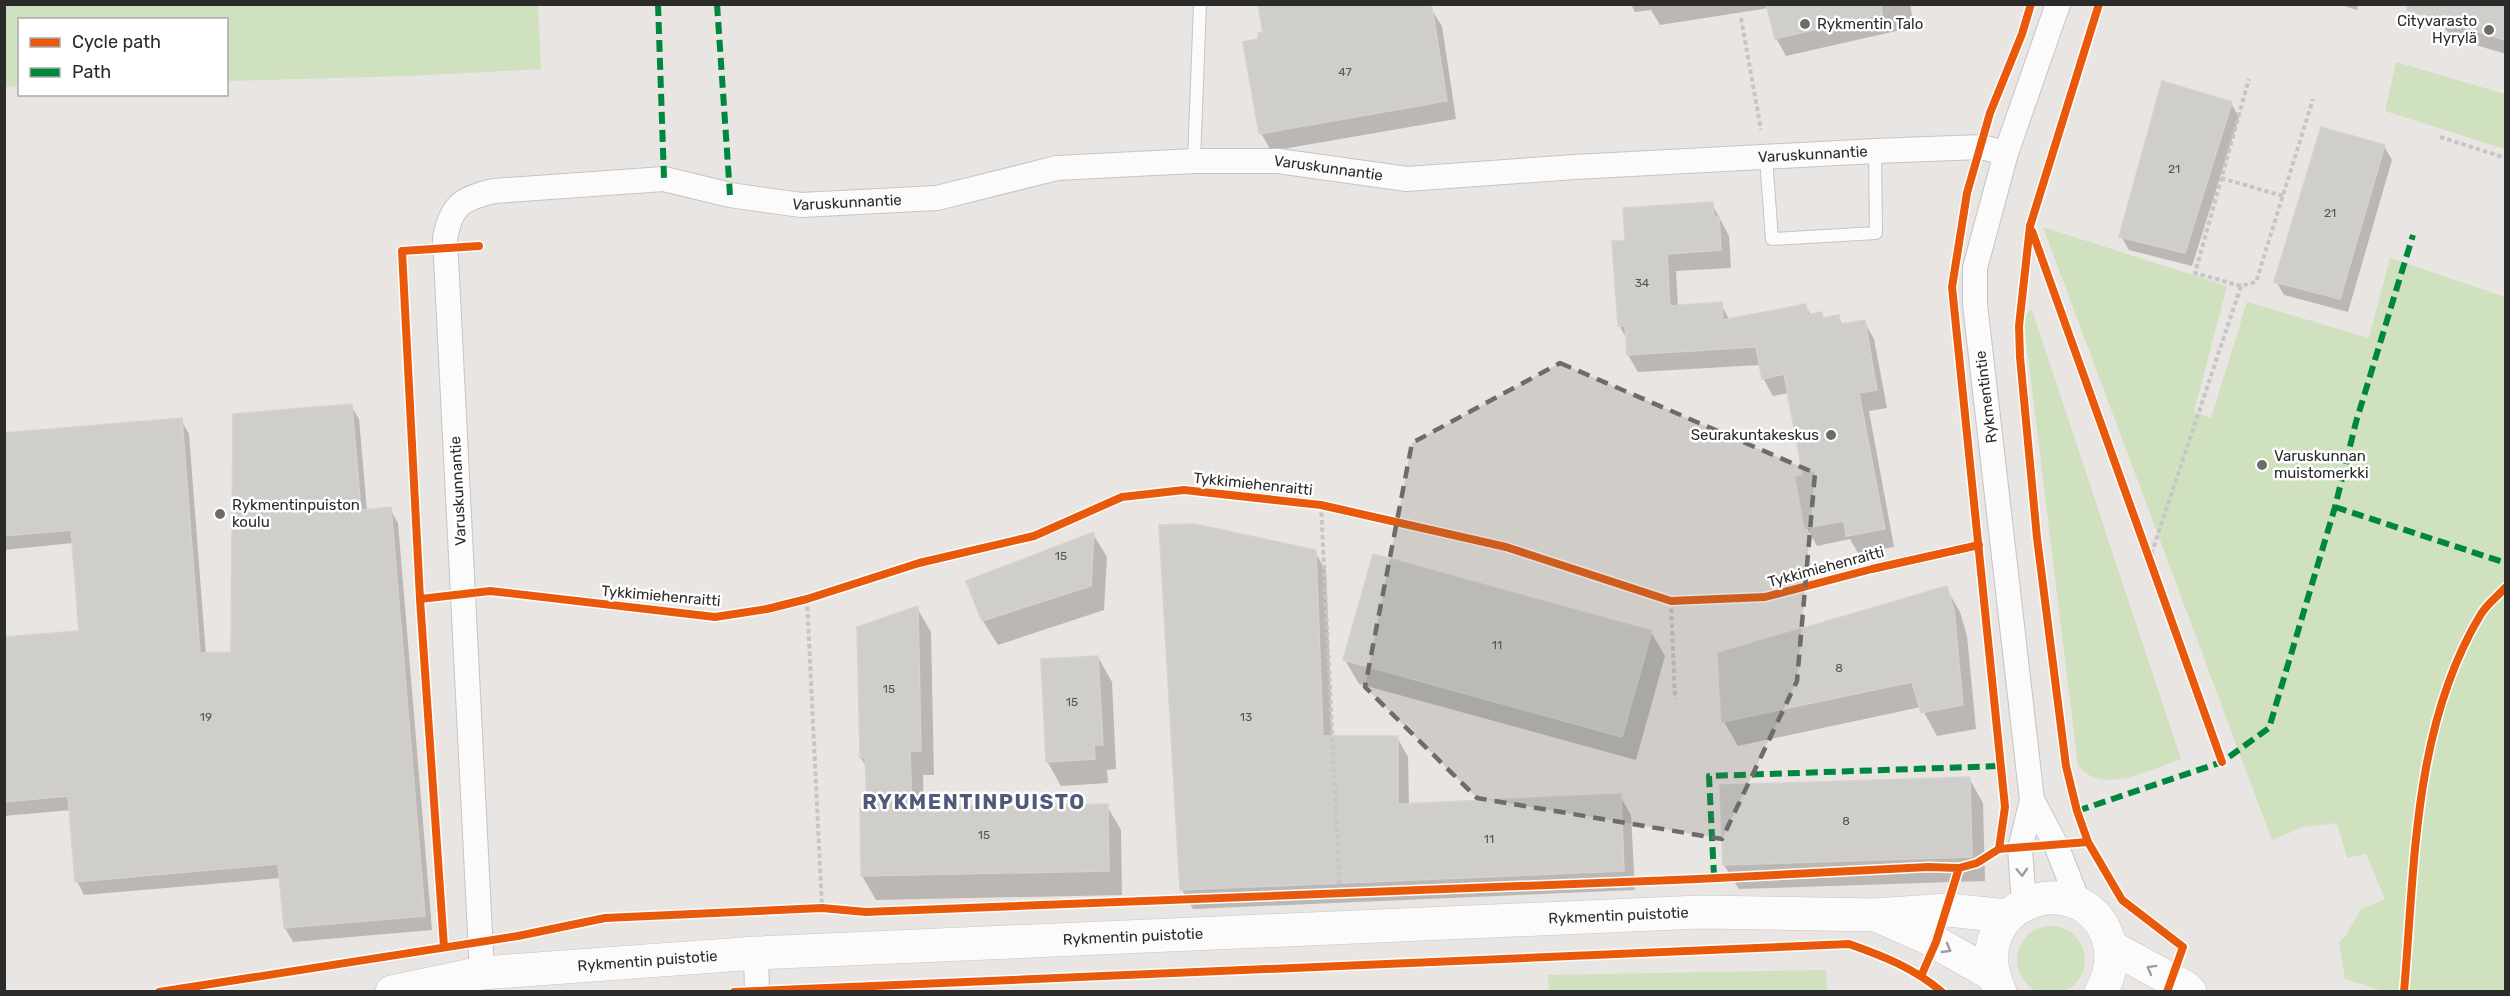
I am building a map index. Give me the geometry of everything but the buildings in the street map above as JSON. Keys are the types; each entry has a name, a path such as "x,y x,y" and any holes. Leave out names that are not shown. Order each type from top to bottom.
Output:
{"street":[{"name":"Rykmentintie","path":"2015,910 2020,849 2032,800 1975,304 1975,268 2006,153 2058,4"},
{"name":"Varuskunnantie","path":"482,973 445,238 447,226 459,204 471,196 494,192 663,179 729,195 801,205 937,198 1057,168 1194,161 1278,161 1407,178 1875,151 1981,147 2006,153"},
{"name":"Rykmentintie","path":"2032,800 2056,845 2079,904"},
{"name":"Rykmentin puistotie","path":"392,992 482,973 756,953 1700,912 1875,915 1948,910 2015,910 2051,897 2079,904"},
{"path":"2079,904 2094,915 2105,930 2111,947 2110,970 2101,992"},
{"path":"1996,983 1990,954 1995,933 2015,910"},
{"name":"Rykmentin puistotie","path":"1875,915 1928,938 1996,983"},
{"path":"2111,947 2185,987 2190,992"},
{"path":"756,953 757,990"}],"lane":[{"path":"1194,161 1200,4"},
{"path":"1766,158 1772,238 1876,233 1875,151"}],"path":[{"path":"1741,18 1766,158"},
{"path":"2249,79 2195,273 2241,286 2256,282 2313,99"},
{"path":"2440,137 2505,158"},
{"path":"2221,178 2283,196"},
{"path":"2149,561 2241,286"},
{"path":"1321,505 1340,894"},
{"path":"2145,550 2153,572"},
{"path":"797,602 818,596"},
{"path":"1660,598 1683,601"},
{"path":"807,599 822,908"},
{"path":"1671,601 1675,699"},
{"path":"1328,894 1352,893"},
{"path":"810,908 833,909"},
{"path":"757,990 804,988"}],"highlighted area":[{"path":"1560,363 1815,473 1797,681 1722,839 1477,798 1365,687 1412,443"}],"green space":[{"path":"4,5 538,5 541,69 410,76 228,81 228,18 18,18 18,86 5,87"},
{"path":"2396,62 2505,94 2505,149 2385,111"},
{"path":"2043,227 2227,286 2194,412 2211,418 2247,302 2369,338 2390,258 2505,297 2505,991 2384,991 2345,979 2339,942 2345,937 2361,909 2385,899 2366,854 2347,858 2337,823 2303,827 2272,840"},
{"path":"2032,310 2181,759 2128,778 2101,779 2089,775 2078,766 2023,315"},
{"path":"2051,926 2064,929 2075,936 2082,947 2085,960 2082,973 2075,984 2064,991 2051,994 2038,991 2027,984 2020,973 2017,960 2020,947 2027,936 2038,929"},
{"path":"1826,970 1827,991 1549,991 1548,975"}],"marked path":[{"path":"658,4 664,179"},
{"path":"717,4 730,195"},
{"path":"2077,811 2222,762 2269,728 2335,507 2356,422 2413,235"},
{"path":"2335,507 2506,563"},
{"path":"1714,877 1709,776 2001,766"}],"cycle path":[{"path":"1999,849 2005,807 1952,287 1967,193 1990,113 2022,34 2031,4"},
{"path":"2099,4 2030,226 2019,326 2020,357 2037,538 2066,766 2077,811 2088,842 2122,900 2183,947 2167,992"},
{"path":"2032,231 2222,762"},
{"path":"420,599 402,251 479,246"},
{"name":"Tykkimiehenraitti","path":"444,947 420,599 490,591 715,617 767,609 807,599 919,563 1034,536 1122,497 1184,490 1321,505 1506,547 1671,601 1765,597 1872,569 1979,545"},
{"path":"2404,992 2415,846 2430,749 2442,702 2459,657 2483,610 2506,587"},
{"path":"159,992 518,936 605,918 822,908 866,912 1698,879 1928,867 1959,868 1977,863 1999,849 2088,842"},
{"path":"1922,974 1936,942 1959,868"},
{"path":"734,992 1849,944 1898,964 1942,992"}],"place":[{"name":"Rykmentin Talo","path":"1805,24"},
{"name":"Cityvarasto Hyrylä","path":"2489,30"},
{"name":"Seurakuntakeskus","path":"1831,435"},
{"name":"Varuskunnan muistomerkki","path":"2262,465"},
{"name":"Rykmentinpuiston koulu","path":"220,514"}],"district":[{"name":"RYKMENTINPUISTO","path":"974,802"}]}
